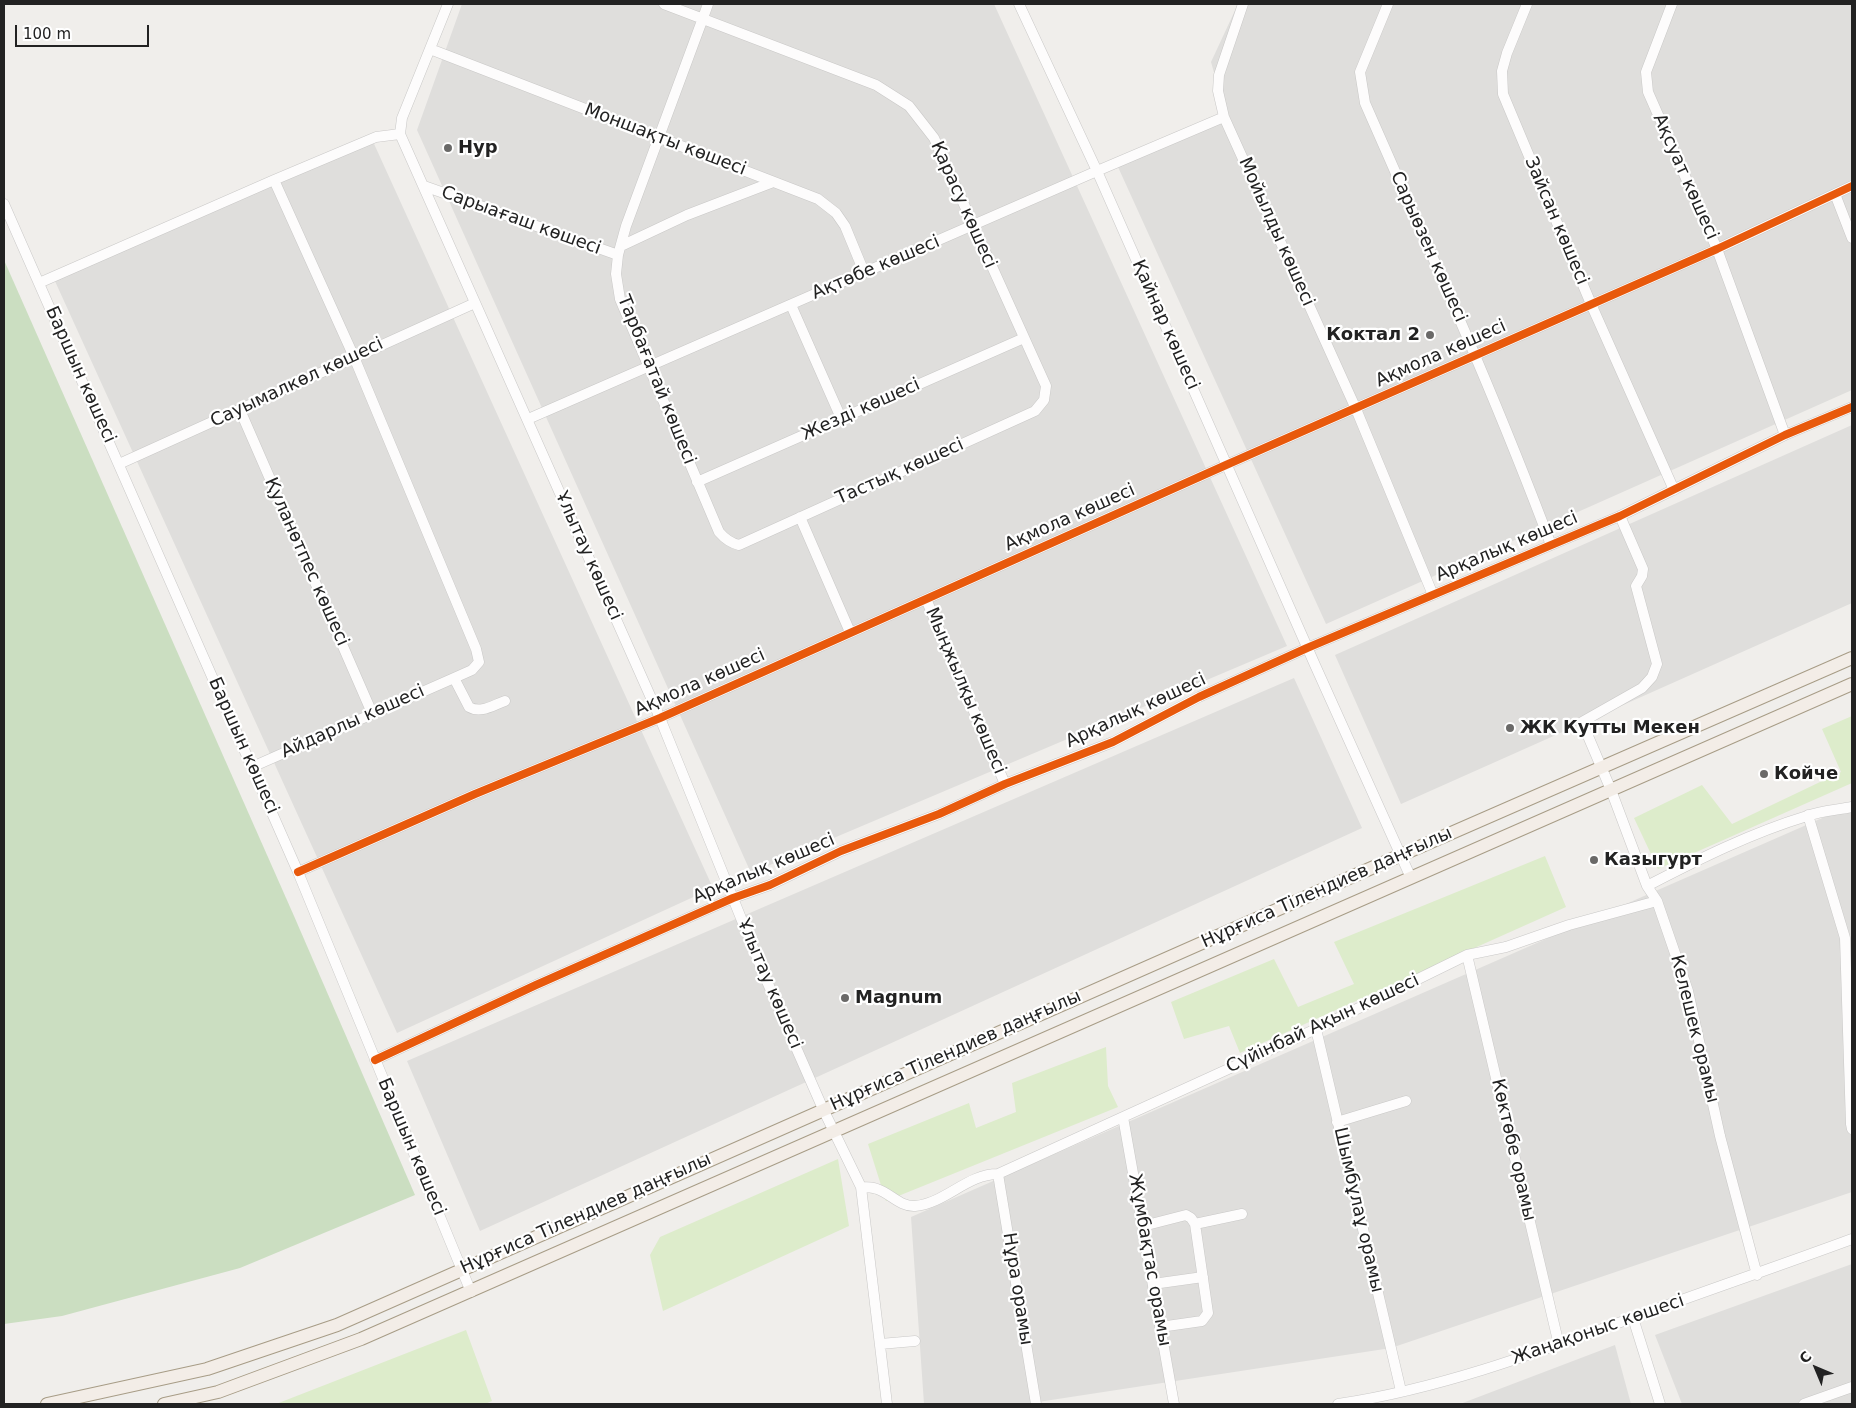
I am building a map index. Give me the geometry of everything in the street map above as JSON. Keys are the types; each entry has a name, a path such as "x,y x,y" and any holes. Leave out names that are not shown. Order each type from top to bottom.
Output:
{"main road":[{"name":"Нұрғиса Тілендиев даңғылы","path":"47,1404 207,1369 337,1325 823,1109 1852,658"},
{"name":"Нұрғиса Тілендиев даңғылы","path":"164,1404 218,1392 361,1340 1852,684"}],"street":[{"path":"40,283 274,180 376,138 400,134 402,118 448,4"},
{"name":"Қарасу көшесі","path":"664,4 876,85 909,106 934,138 1046,386"},
{"name":"Тарбағатай көшесі","path":"708,4 626,226 616,274 620,299 718,532 732,543 740,544"},
{"name":"Қайнар көшесі","path":"1019,4 1097,170 1307,648 1411,878"},
{"name":"Мойылды көшесі","path":"1243,4 1219,75 1218,91 1224,117 1356,408 1433,594"},
{"name":"Сарыөзен көшесі","path":"1388,4 1360,72 1365,103 1475,355 1525,474 1551,545"},
{"name":"Зайсан көшесі","path":"1527,4 1507,52 1502,71 1503,94 1591,304 1674,490"},
{"name":"Ақсуат көшесі","path":"1672,4 1646,72 1648,92 1717,249 1785,435"},
{"name":"Моншақты көшесі","path":"430,49 818,199 836,213 845,226 864,272"},
{"name":"Ақтөбе көшесі","path":"528,420 1097,170 1224,117"},
{"name":"Ұлытау көшесі","path":"400,134 660,718 733,898 823,1109 862,1186"},
{"path":"274,180 354,357"},
{"path":"620,251 687,215 773,182"},
{"name":"Сарыағаш көшесі","path":"424,186 620,251"},
{"name":"Ақмола көшесі","path":"298,872 475,794 660,718 1226,465 1717,249 1852,186"},
{"path":"1834,194 1852,238"},
{"name":"Баршын көшесі","path":"4,204 298,872 471,1292"},
{"name":"Сауымалкөл көшесі","path":"119,464 475,303"},
{"path":"791,305 841,418"},
{"name":"Жезді көшесі","path":"698,482 1024,338"},
{"name":"Айдарлы көшесі","path":"252,767 472,670 479,662 476,649 354,357"},
{"name":"Тастық көшесі","path":"740,544 1034,411 1044,400 1046,386"},
{"name":"Арқалық көшесі","path":"375,1060 536,985 733,898 770,885 841,851 939,814 1004,784 1113,742 1200,697 1307,648 1620,516 1785,435 1852,407"},
{"name":"Қуланөтпес көшесі","path":"240,410 372,713"},
{"path":"1611,790 1582,722 1648,684 1657,664 1636,586 1642,576 1642,569 1620,516"},
{"path":"800,517 850,632"},
{"name":"Мыңжылқы көшесі","path":"926,599 1004,784"},
{"path":"454,678 469,707 474,710 478,711 505,701"},
{"name":"Келешек орамы","path":"1611,790 1647,886 1657,901 1688,991 1720,1136 1757,1275"},
{"path":"1647,886 1707,855 1752,836 1808,815 1852,807"},
{"path":"1808,815 1846,938 1852,1129"},
{"name":"Сүйінбай Ақын көшесі","path":"862,1186 878,1189 904,1204 917,1206 942,1196 979,1176 998,1174 1316,1029 1467,955 1506,947 1569,925 1657,901"},
{"name":"Көктөбе орамы","path":"1467,955 1558,1345"},
{"name":"Шымбұлаұ орамы","path":"1316,1029 1401,1391"},
{"path":"1338,1122 1406,1101"},
{"name":"Жұмбақтас орамы","path":"1123,1117 1174,1404"},
{"name":"Нұра орамы","path":"998,1174 1036,1404"},
{"path":"862,1186 887,1404"},
{"path":"1195,1224 1242,1214"},
{"path":"1143,1226 1186,1215 1195,1224 1208,1314 1202,1321 1160,1327"},
{"name":"Жаңақоныс көшесі","path":"1338,1404 1360,1403 1401,1391 1426,1387 1558,1345 1757,1275 1852,1239"},
{"path":"1153,1284 1203,1277"},
{"path":"1634,1318 1660,1404"},
{"path":"880,1344 915,1341"},
{"path":"1804,1404 1852,1387"}],"shaded area":[{"path":"462,4 994,4 1287,646 751,873 417,130"},
{"path":"1238,4 1852,4 1852,390 1326,624 1118,167 1225,111 1211,62"},
{"path":"370,135 713,888 397,1033 54,279"},
{"path":"1852,425 1852,603 1401,804 1335,655"},
{"path":"1294,678 1362,828 480,1231 407,1061"},
{"path":"1852,805 1852,1192 1391,1348 1025,1404 924,1404 911,1217"},
{"path":"1852,1264 1852,1404 1682,1404 1655,1335"},
{"path":"1615,1345 1631,1404 1460,1404"}],"green space":[{"path":"4,260 294,916 415,1195 240,1268 62,1316 4,1324"},
{"path":"1852,716 1852,783 1658,869 1634,818 1702,785 1732,824 1841,772 1822,729"},
{"path":"1545,856 1566,907 1240,1053 1229,1026 1184,1039 1171,1002 1274,959 1298,1007 1354,984 1334,942"},
{"path":"1106,1047 1108,1086 1118,1107 886,1201 868,1144 969,1103 976,1128 1016,1112 1012,1083"},
{"path":"838,1159 849,1226 663,1311 650,1255 660,1237"},
{"path":"466,1330 492,1401 485,1404 276,1404"}],"cycle path":[{"path":"298,872 475,794 660,718 1226,465 1717,249 1852,186"},
{"path":"375,1060 536,985 733,898 770,885 841,851 939,814 1005,784 1113,742 1199,697 1307,648 1620,516 1785,435 1852,407"}],"place":[{"name":"Нур","path":"448,148"},
{"name":"Коктал 2","path":"1430,335"},
{"name":"ЖК Кутты Мекен","path":"1510,728"},
{"name":"Койче","path":"1764,774"},
{"name":"Казыгурт","path":"1594,860"},
{"name":"Magnum","path":"845,998"}]}
